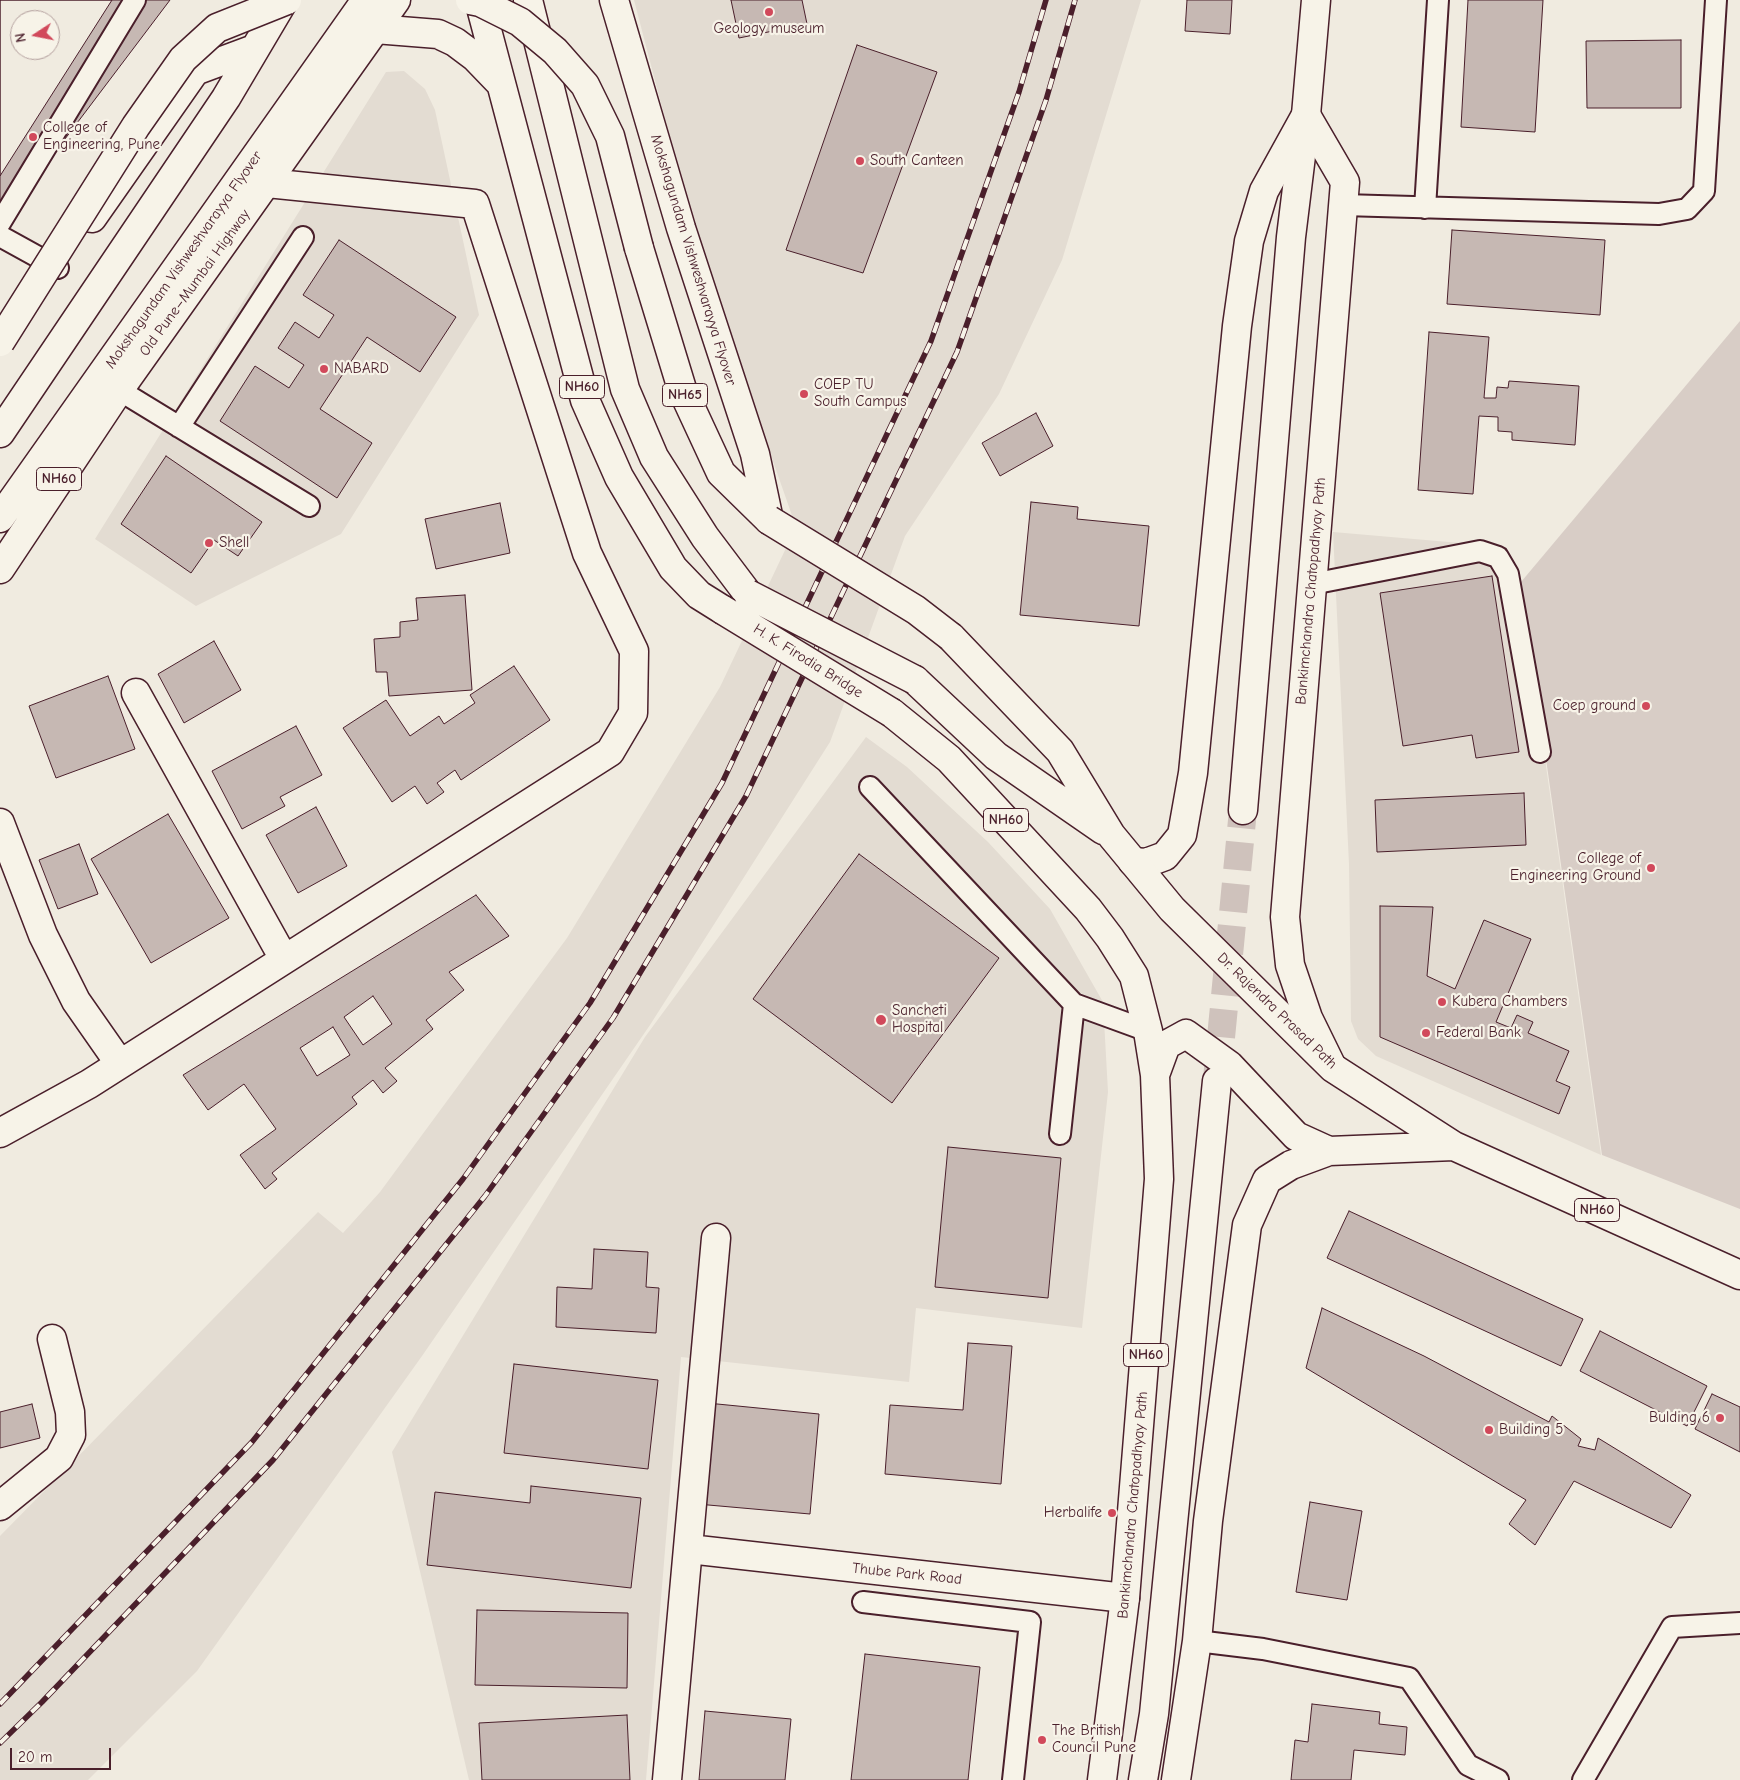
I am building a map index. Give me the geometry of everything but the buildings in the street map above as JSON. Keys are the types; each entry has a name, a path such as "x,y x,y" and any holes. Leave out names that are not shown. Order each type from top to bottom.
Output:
{"main road":[{"path":"0,433 226,98 254,49 286,0"},
{"path":"0,342 136,126 183,59 216,28 286,0"},
{"name":"Mokshagundam Vishweshvarayya Flyover","path":"0,518 366,0"},
{"name":"Old Pune–Mumbai Highway","path":"0,569 118,390 396,0"},
{"name":"NH65","path":"470,0 480,2 520,22 555,51 584,85 610,136 639,248 682,389 721,473 769,520"},
{"name":"NH60","path":"479,0 502,85"},
{"name":"H. K. Firodia Bridge","path":"528,0 625,389 654,457 705,537 748,594 915,680 996,756 1111,835"},
{"name":"Mokshagundam Vishweshvarayya Flyover","path":"614,0 681,228 755,454 769,520"},
{"path":"1243,810 1291,237 1306,115 1316,0"},
{"name":"NH60","path":"376,29 438,34 455,42 475,57 502,85"},
{"path":"0,351 194,71 254,49"},
{"name":"H. K. Firodia Bridge","path":"502,85 585,400 619,477 673,568 699,595 892,713 949,759 1088,909 1110,938"},
{"path":"1132,862 1146,863 1165,856 1182,835 1193,773 1237,326 1249,241 1264,191 1306,115"},
{"name":"Bankimchandra Chatopadhyay Path","path":"1306,115 1345,182 1285,917 1290,966 1308,1018 1333,1068"},
{"path":"0,1133 89,1084 610,752 633,713 634,651 587,553 475,204 267,182"},
{"name":"NH60","path":"769,520 916,610 951,637 1060,751 1111,835 1132,862"},
{"path":"136,692 284,959"},
{"path":"0,822 43,935 76,1001 120,1064"},
{"name":"Dr. Rajendra Prasad Path","path":"1132,862 1172,908 1333,1068 1454,1146 1740,1275"},
{"name":"Bankimchandra Chatopadhyay Path","path":"1102,1780 1125,1598 1159,1179 1154,1075 1148,1031 1134,976 1110,938"},
{"path":"1154,1075 1166,1045 1186,1034 1229,1065 1296,1136 1328,1151"},
{"path":"1143,1780 1154,1714 1217,1081"},
{"name":"NH60","path":"1176,1780 1197,1641 1208,1521 1247,1225 1266,1180 1291,1165 1328,1151 1454,1146"},
{"path":"667,1780 716,1238"},
{"path":"0,1506 59,1458 71,1435 70,1412 52,1339"},
{"name":"Thube Park Road","path":"689,1549 1125,1598"}],"lane":[{"path":"0,223 135,0"},
{"path":"1425,208 1438,0"},
{"path":"1343,205 1659,214 1687,209 1704,191 1716,0"},
{"path":"0,236 58,268"},
{"path":"179,427 303,237"},
{"path":"118,390 309,506"},
{"path":"1312,584 1480,551 1498,557 1508,574 1540,752"},
{"path":"870,786 1074,1004 1148,1031"},
{"path":"1060,1134 1074,1004"},
{"path":"863,1602 1030,1622 1014,1780"},
{"path":"1583,1780 1672,1627 1740,1623"},
{"path":"1197,1641 1263,1649 1409,1678 1468,1765 1498,1780"}],"shaded area":[{"path":"634,0 1141,0 1062,260 999,394 905,536 830,742 650,1025 422,1356 197,1671 88,1780 0,1780 0,1536 318,1212 343,1233 380,1192 567,938 720,687 796,527 699,249"},
{"path":"404,71 425,89 435,110 479,315 341,534 196,606 95,539 386,72"},
{"name":"College of Engineering Ground","path":"1740,321 1740,1209 1602,1155 1521,582"},
{"path":"1333,532 1495,546 1520,582 1601,1155 1376,1056 1358,1039 1351,1021 1349,864"},
{"path":"866,737 907,767 988,842 1050,909 1103,1002 1108,1092 1082,1328 916,1308 909,1382 681,1357 646,1780 469,1780 392,1452 645,1037"}],"tunnel":[{"path":"1217,1079 1243,810"}],"railway":[{"path":"0,1704 252,1442 463,1179 590,1003 722,783 931,341 1019,92 1046,0"},
{"path":"0,1743 42,1702 273,1460 485,1196 613,1018 746,796 957,352 1046,100 1075,0"}],"place":[{"name":"Geology museum","path":"769,12"},
{"name":"College of Engineering, Pune","path":"33,137"},
{"name":"South Canteen","path":"860,161"},
{"name":"NABARD","path":"324,369"},
{"name":"COEP TU South Campus","path":"804,394"},
{"name":"Shell","path":"209,543"},
{"name":"Coep ground","path":"1646,706"},
{"name":"College of Engineering Ground","path":"1651,868"},
{"name":"Kubera Chambers","path":"1442,1002"},
{"name":"Sancheti Hospital","path":"881,1020"},
{"name":"Federal Bank","path":"1426,1033"},
{"name":"Bulding 6","path":"1720,1418"},
{"name":"Building 5","path":"1489,1430"},
{"name":"Herbalife","path":"1112,1513"},
{"name":"The British Council Pune","path":"1042,1740"}]}
